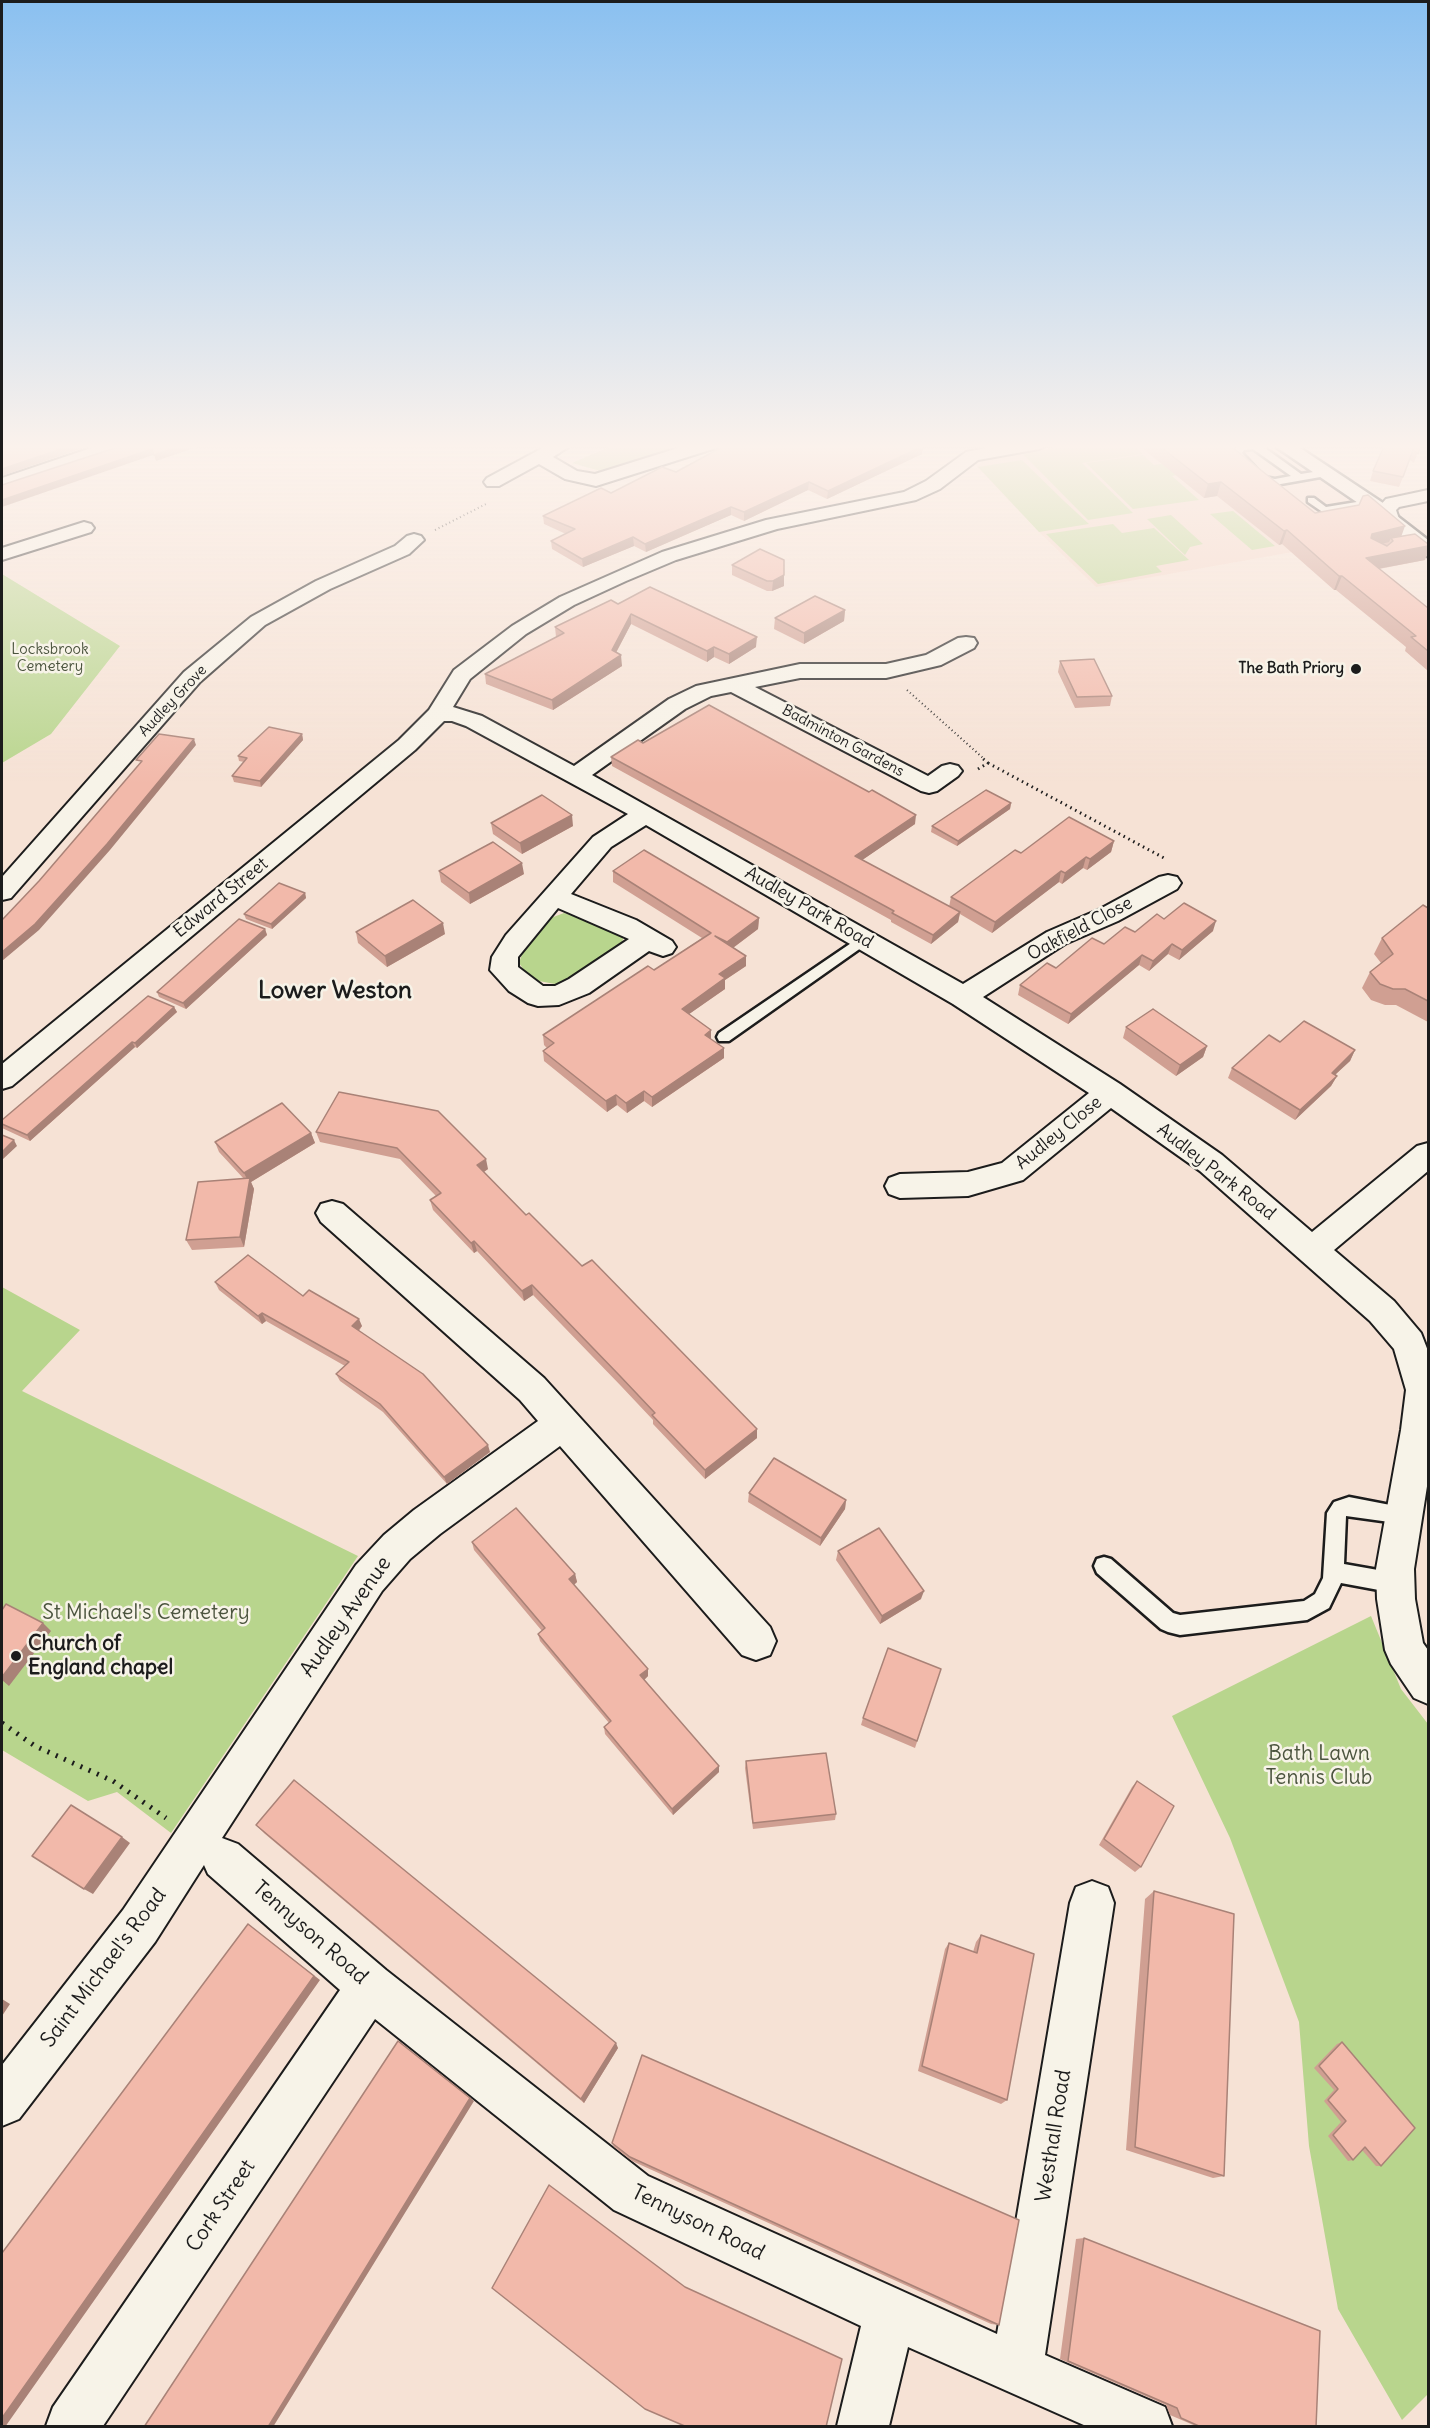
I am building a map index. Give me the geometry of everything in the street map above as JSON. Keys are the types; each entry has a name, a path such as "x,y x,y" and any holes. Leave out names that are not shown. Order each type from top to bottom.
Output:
{"street":[{"name":"Audley Grove","path":"2,892 192,677 258,621 323,585 386,557"},
{"path":"438,714 462,675 519,630 567,601 666,557"},
{"path":"574,777 677,704 704,691 800,671 886,671 933,660 968,643"},
{"name":"Badminton Gardens","path":"735,685 929,786 950,771"},
{"name":"Audley Park Road","path":"438,714 455,714 474,722 645,814 963,997 1110,1092 1211,1163 1382,1311 1409,1344 1423,1390 1419,1430 1395,1569 1395,1583 1405,1650 1428,1684"},
{"name":"Edward Street","path":"2,1079 407,745 438,714"},
{"path":"555,897 627,926 656,943 631,952 579,986 559,995 538,996 519,984 504,970 505,957 515,941 602,842 645,814"},
{"name":"Oakfield Close","path":"963,997 1056,938 1109,915 1166,883"},
{"name":"Audley Close","path":"900,1186 968,1184 1012,1172 1110,1092"},
{"path":"1313,1249 1428,1154"},
{"path":"332,1213 532,1389 756,1641"},
{"name":"Audley Avenue","path":"208,1843 369,1578 397,1547 427,1522 562,1424"},
{"name":"Tennyson Road","path":"208,1843 370,1986 631,2193 890,2313 1146,2427"},
{"name":"Saint Michael's Road","path":"2,2102 139,1926 208,1843"},
{"name":"Westhall Road","path":"1017,2369 1092,1903"},
{"name":"Cork Street","path":"72,2427 370,1986"},
{"path":"862,2427 890,2313"}],"lane":[{"path":"724,1037 863,940"},
{"path":"1104,1566 1168,1622 1180,1625 1307,1610 1322,1601 1330,1588 1334,1572 1336,1514 1341,1508 1349,1506 1404,1515"},
{"path":"1334,1572 1395,1583"}],"path":[{"path":"886,671 988,763 1180,866 1166,883"},
{"path":"950,771 962,777 988,763"},
{"path":"2,1723 35,1746 113,1781 208,1843"}],"shaded area":[{"path":"1065,557 1263,557 1096,587"}],"green space":[{"path":"1070,557 1186,557 1189,560 1156,566 1162,572 1098,584"},
{"name":"Locksbrook Cemetery","path":"2,574 120,646 51,734 2,763"},
{"path":"564,913 618,931 624,936 622,942 567,982 555,984 539,981 526,973 519,963 522,954 548,919"},
{"name":"St Michael's Cemetery","path":"2,1287 80,1330 22,1391 358,1556 171,1833 117,1792 88,1801 2,1750"},
{"name":"Bath Lawn Tennis Club","path":"1371,1616 1401,1689 1428,1724 1428,2394 1402,2420 1338,2309 1309,2146 1299,2022 1230,1838 1172,1716"}],"building":[{"path":"745,557 778,557 784,560 784,575 773,581 767,581 732,565"},
{"path":"1318,557 1370,557 1366,558 1428,608 1428,651 1411,637 1416,636 1342,576 1339,576"},
{"path":"650,587 757,637 729,654 714,647 707,651 631,614 612,650 621,655 552,700 485,674 564,633 555,627 611,600 618,604"},
{"path":"815,596 845,610 804,633 775,618"},
{"path":"1094,659 1112,696 1077,697 1060,661"},
{"path":"709,705 916,815 855,856 960,912 933,935 892,913 894,911 611,757 638,740 643,743"},
{"path":"269,727 302,734 260,781 232,776 247,758 238,756"},
{"path":"159,734 194,739 107,844 35,924 2,952 2,920 39,881 142,761 136,760"},
{"path":"986,790 1011,803 958,841 932,826"},
{"path":"542,795 572,815 520,843 491,823"},
{"path":"1069,817 1114,841 1090,859 1086,857 1065,873 1061,871 995,922 951,897 1015,850 1021,853"},
{"path":"493,842 522,863 469,893 439,871"},
{"path":"644,850 759,918 727,942 715,936 746,956 719,974 725,978 682,1009 711,1030 705,1035 724,1048 652,1097 644,1091 626,1103 616,1095 606,1101 543,1051 554,1043 543,1035 648,966 654,970 711,933 613,871"},
{"path":"279,883 305,893 271,924 244,914"},
{"path":"413,900 443,923 385,956 356,932"},
{"path":"1184,903 1216,921 1182,950 1172,944 1153,961 1142,955 1071,1014 1020,985 1047,963 1056,968 1092,938 1104,944 1125,927 1135,932 1157,914 1164,919"},
{"path":"1423,905 1428,908 1428,1001 1405,989 1393,989 1380,984 1370,972 1393,954 1382,938"},
{"path":"239,919 265,929 183,1003 157,992"},
{"path":"148,996 174,1007 27,1135 2,1124 2,1120"},
{"path":"1153,1009 1207,1046 1180,1065 1126,1027"},
{"path":"1304,1021 1355,1050 1332,1073 1337,1076 1300,1110 1232,1068 1269,1035 1280,1042"},
{"path":"339,1092 438,1111 486,1159 477,1165 526,1215 529,1213 582,1266 592,1260 757,1429 705,1470 652,1415 655,1413 532,1285 522,1291 474,1241 471,1243 430,1200 441,1193 397,1148 316,1132"},
{"path":"282,1103 311,1133 244,1173 215,1142"},
{"path":"2,1135 14,1140 2,1152"},
{"path":"250,1178 240,1237 186,1240 198,1182"},
{"path":"248,1255 303,1296 309,1290 359,1319 352,1326 423,1374 488,1445 444,1477 380,1404 336,1374 349,1362 262,1313 258,1316 215,1282"},
{"path":"774,1458 846,1500 821,1538 749,1493"},
{"path":"516,1508 575,1574 569,1579 648,1669 640,1675 719,1766 672,1809 604,1727 611,1721 538,1634 545,1628 472,1542"},
{"path":"879,1528 924,1591 882,1616 838,1551"},
{"name":"Church of England chapel","path":"6,1604 43,1623 2,1677 2,1610"},
{"path":"888,1648 941,1669 917,1741 863,1718"},
{"path":"826,1753 836,1814 753,1823 746,1761"},
{"path":"294,1780 616,2043 581,2099 256,1825"},
{"path":"1137,1781 1174,1806 1141,1867 1104,1839"},
{"path":"71,1805 122,1837 84,1889 32,1856"},
{"path":"1154,1891 1234,1914 1224,2176 1135,2147"},
{"path":"248,1924 314,1976 2,2418 2,2253"},
{"path":"981,1935 1034,1954 1007,2100 922,2066 949,1943 977,1953"},
{"path":"398,2041 470,2098 268,2427 144,2427"},
{"path":"1342,2042 1415,2128 1381,2166 1365,2147 1353,2160 1333,2135 1346,2121 1328,2100 1338,2089 1319,2066"},
{"path":"642,2055 1019,2220 999,2325 630,2157 612,2143"},
{"path":"549,2185 685,2287 842,2359 826,2427 687,2427 645,2409 492,2288"},
{"path":"1084,2238 1320,2331 1316,2427 1201,2427 1181,2418 1177,2408 1068,2361"}],"place":[{"name":"The Bath Priory","path":"1356,669"},
{"name":"Church of England chapel","path":"16,1656"}],"district":[{"name":"Lower Weston","path":"335,991"}]}
